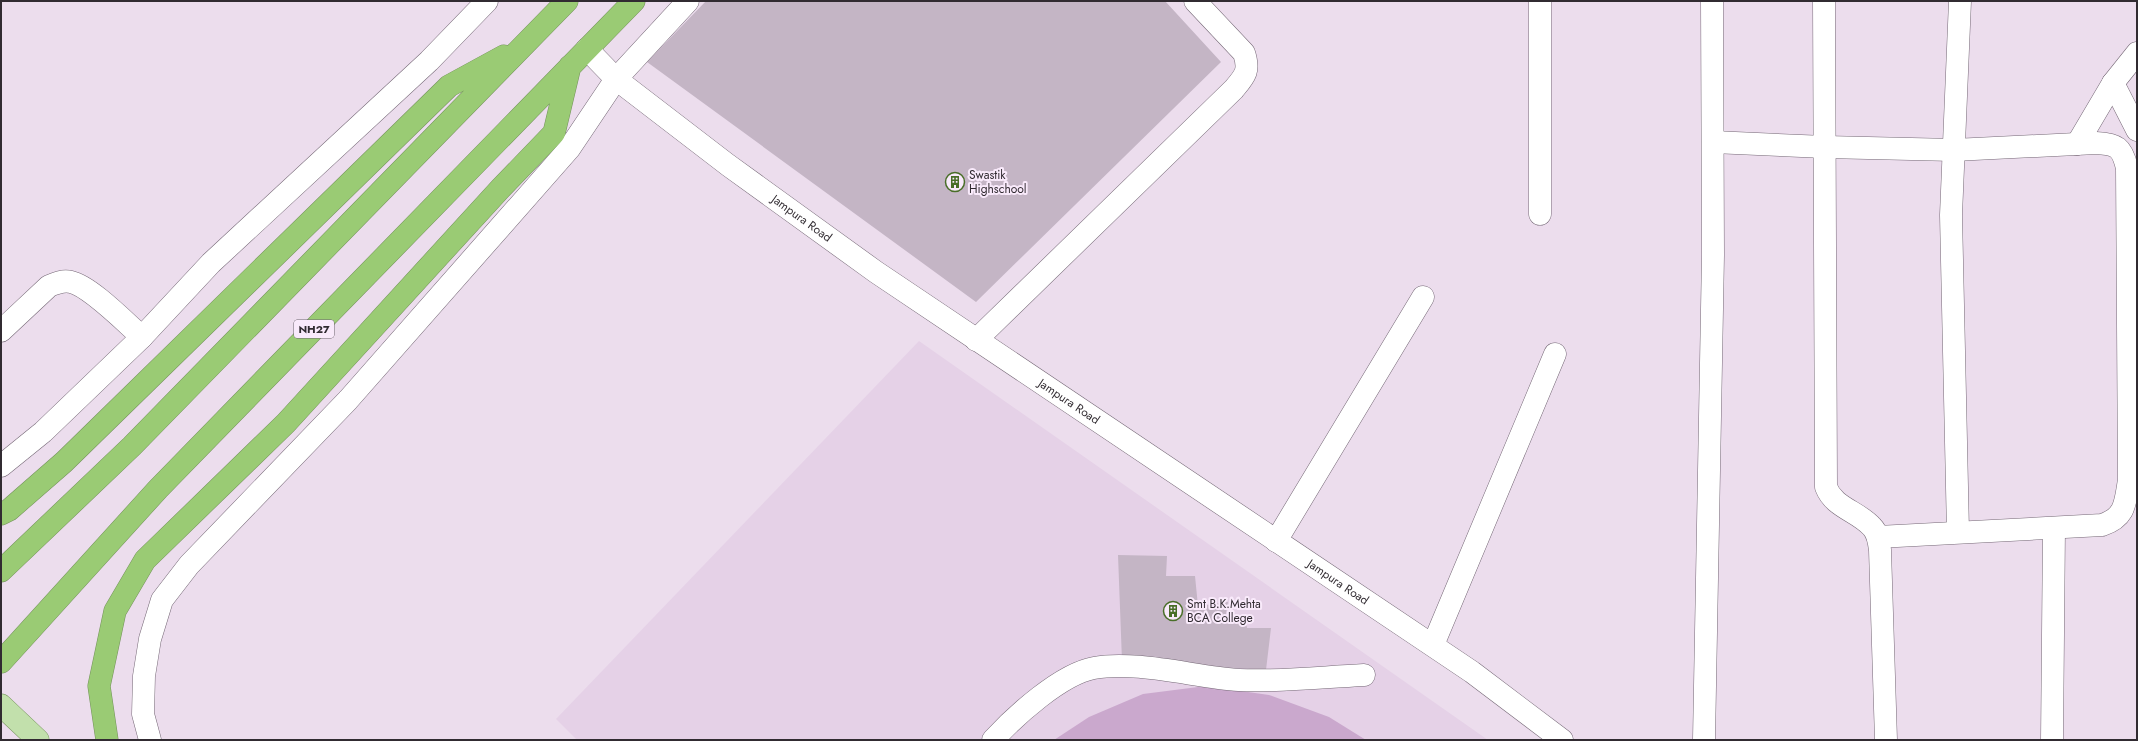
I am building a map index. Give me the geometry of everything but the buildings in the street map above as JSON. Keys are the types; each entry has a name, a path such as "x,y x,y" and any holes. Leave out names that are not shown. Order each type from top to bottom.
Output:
{"highway":[{"path":"1,571 132,446 567,1"},
{"name":"NH27","path":"1,662 158,489 634,1"},
{"path":"1,514 9,510 64,462 449,86 525,44"},
{"path":"107,740 99,686 115,611 145,560 286,423 495,194 554,134 570,66"}],"main road":[{"path":"1,704 38,740"}],"street":[{"path":"1,466 43,432 142,337 211,263 429,61 487,1"},
{"path":"150,740 143,714 144,676 150,639 162,600 189,565 348,400 563,155 616,79 688,1"},
{"path":"976,340 1234,89 1246,73 1248,64 1244,53 1195,1"},
{"path":"1540,1 1540,214"},
{"path":"1704,740 1713,263 1712,1"},
{"path":"1824,1 1826,487 1830,496 1873,527 1878,537 1880,550 1886,740"},
{"path":"1958,532 1951,215 1960,1"},
{"name":"Jampura Road","path":"587,49 616,79 728,165 876,272 1433,645 1472,672 1562,740"},
{"path":"2078,144 2113,83 2137,53"},
{"path":"2113,83 2137,130"},
{"path":"1713,142 1825,147 1954,150 2078,144 2110,144 2118,148 2124,155 2127,168 2129,480 2125,504 2121,514 2114,521 2102,525 1878,537"},
{"path":"1,331 50,286 59,282 71,282 91,293 142,337"},
{"path":"1276,541 1423,297"},
{"path":"1433,645 1555,354"},
{"path":"2052,740 2054,528"},
{"path":"993,740 1006,726 1038,699 1062,682 1093,668 1122,666 1239,680 1302,679 1364,674"}],"shaded area":[{"path":"919,341 1488,740 577,740 556,719"},
{"path":"1206,686 1269,695 1329,717 1366,740 1054,740 1089,717 1143,694"}],"place":[{"name":"Swastik Highschool","path":"955,182"},
{"name":"Smt B.K.Mehta BCA College","path":"1173,611"}]}
